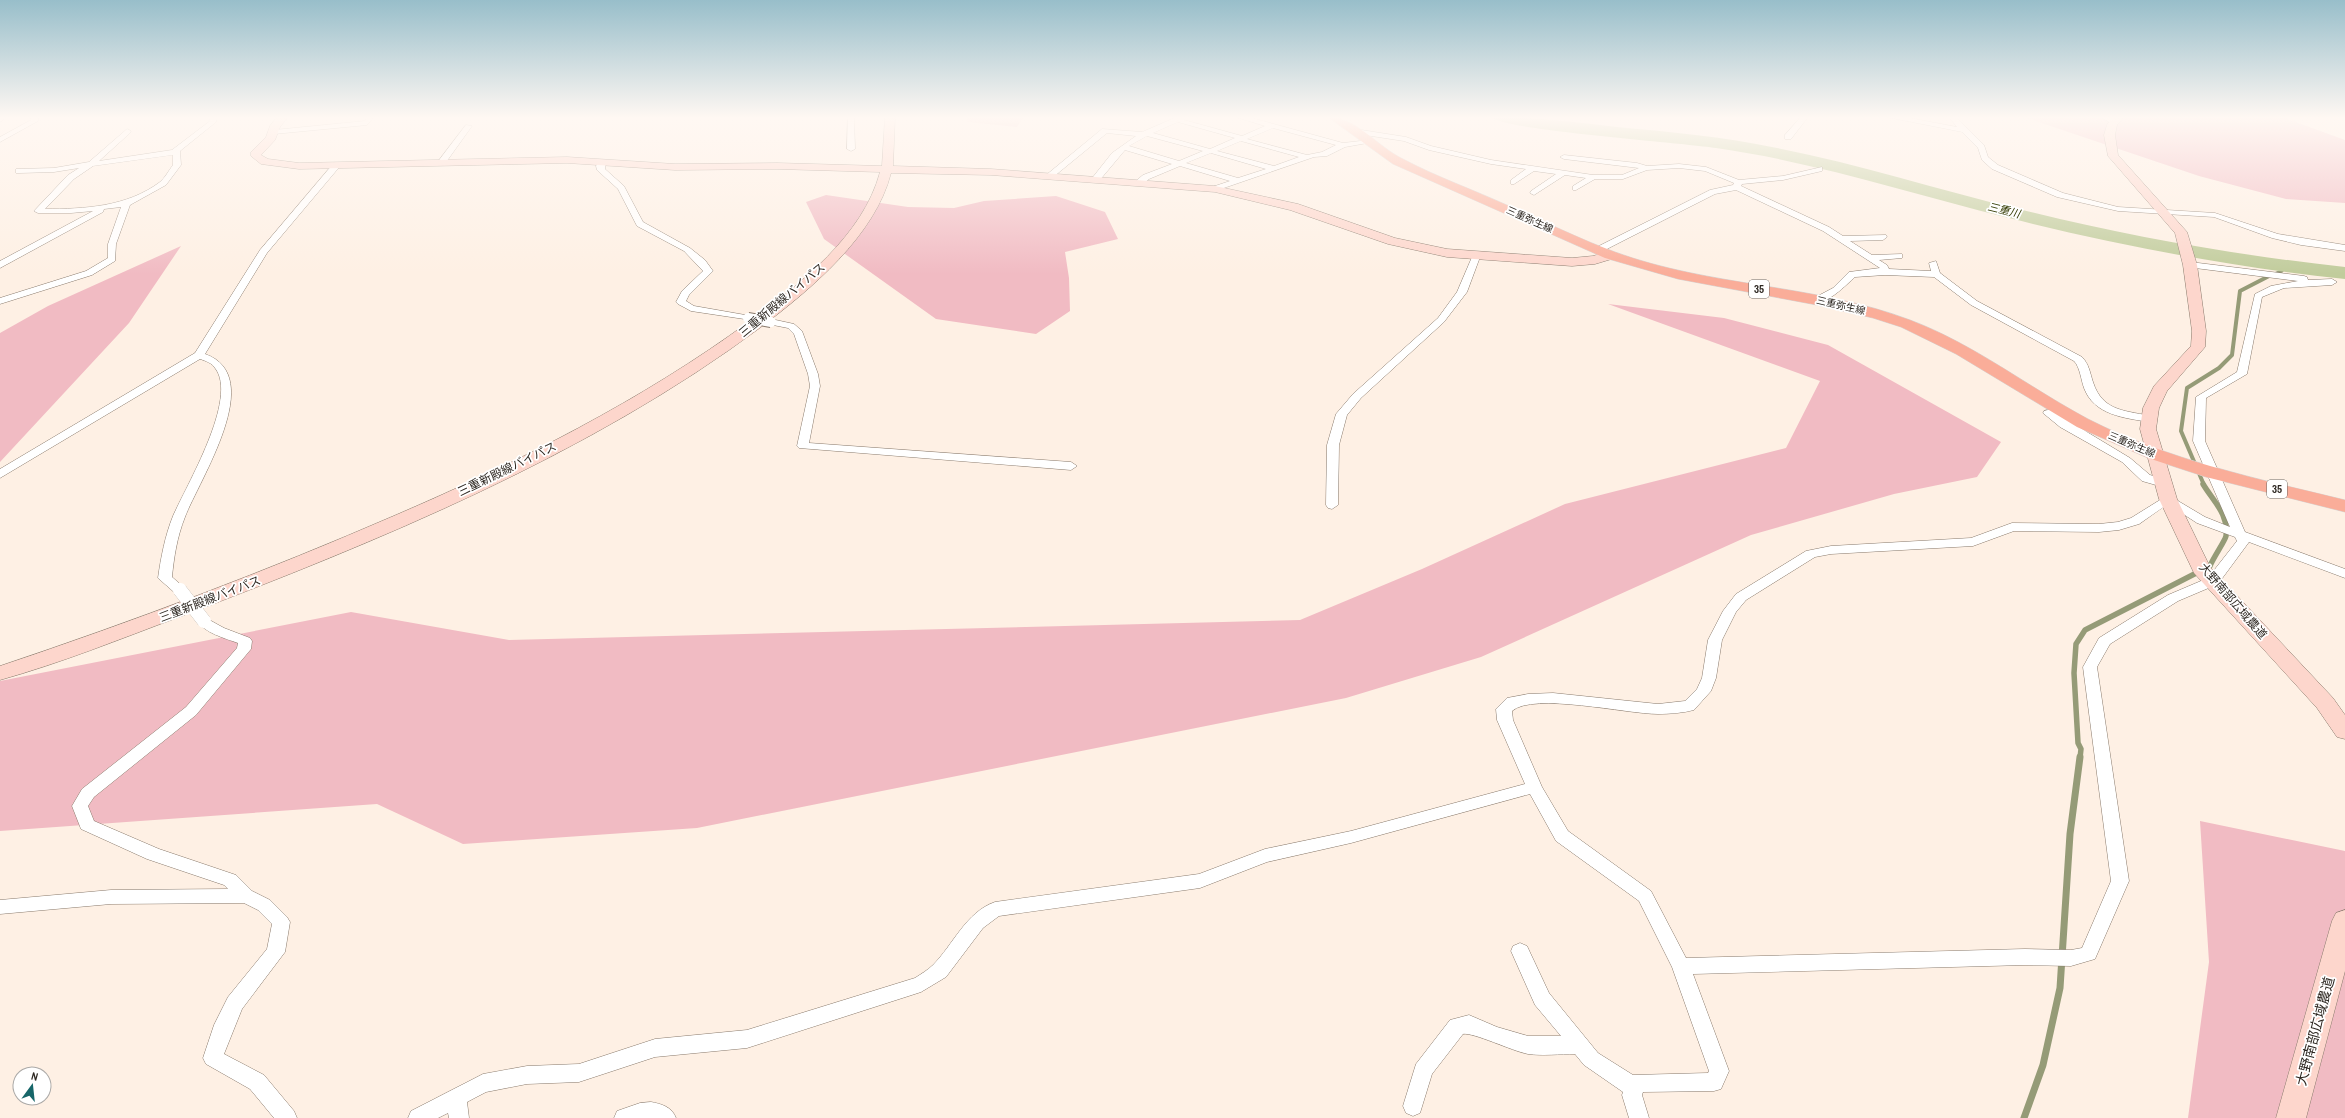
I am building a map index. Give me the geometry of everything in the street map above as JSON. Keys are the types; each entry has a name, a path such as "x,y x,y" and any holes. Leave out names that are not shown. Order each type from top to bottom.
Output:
{"main road":[{"name":"三重弥生線","path":"1416,169 1604,252 1678,275 1817,300 1878,314 1907,324 1962,351 2083,423 2155,454 2211,473 2345,506"}],"street":[{"path":"19,170 59,169"},
{"path":"84,169 71,177 38,211 71,211 126,204 163,183 174,169"},
{"path":"0,474 199,355 263,252 333,169"},
{"path":"601,169 614,178 620,186 642,226 682,246 704,265 708,271 704,278 682,296 681,302 690,308 790,326 799,332 813,374 815,386 803,446 1071,466"},
{"name":"三重新殿線バイパス","path":"0,673 166,616 288,568 516,467 629,405 700,363 759,321 800,288 830,260 862,222 877,196 888,169"},
{"path":"892,169 1049,176 1215,189 1294,207 1409,246 1476,257 1585,262 1713,192 1738,185 1783,178 1818,169"},
{"path":"1049,176 1057,169"},
{"path":"1096,179 1103,169"},
{"path":"1140,182 1146,177 1166,169"},
{"path":"1197,169 1238,181"},
{"path":"1215,189 1269,169"},
{"path":"1514,182 1531,169"},
{"path":"1547,169 1593,177 1623,177 1643,169"},
{"path":"1706,169 1826,229 1884,267 1885,272"},
{"path":"2000,169 2060,194 2118,210 2166,214 2215,215 2275,236 2301,242 2345,248"},
{"name":"大野南部広域農道","path":"2124,169 2181,232 2190,263 2199,331 2198,347 2160,389 2151,408 2148,429 2165,491 2201,569 2326,703 2345,731"},
{"path":"1534,193 1564,172"},
{"path":"1576,188 1593,177"},
{"path":"0,301 89,273 112,259 112,244 126,204"},
{"path":"0,265 107,206"},
{"path":"1841,239 1883,236"},
{"path":"1870,258 1899,256"},
{"path":"1332,505 1333,445 1342,414 1356,396 1440,320 1462,292 1476,257"},
{"path":"1933,263 1936,274"},
{"path":"2190,263 2345,284"},
{"path":"1817,300 1836,290 1852,274 1885,272 1936,274 1974,303 2078,359 2082,363 2094,397 2105,406 2117,412 2150,419"},
{"path":"1682,966 2025,957 2071,958 2088,954 2120,881 2090,667 2104,641 2173,598 2213,582 2243,542 2211,473 2199,441 2201,397 2242,374 2258,296 2265,290 2278,286 2332,282"},
{"path":"199,355 212,359 222,370 226,392 216,438 179,517 167,554 165,578 180,590 204,621 219,631 245,641 244,649 191,711 88,793 80,806 87,825 153,854 230,880 246,896 264,905 281,922 276,952 235,1003 224,1025 213,1058 257,1082 287,1118"},
{"path":"2060,410 2048,412 2064,425 2126,460 2146,478 2201,520 2240,536 2345,574"},
{"path":"1639,1118 1632,1095 1637,1083 1714,1082 1719,1071 1682,966 1645,896 1586,855 1562,836 1534,788 1505,720 1504,709 1512,702 1528,699 1553,698 1658,709 1689,706 1704,691 1709,678 1715,640 1730,611 1741,597 1811,554 1831,550 1872,549 1972,542 2012,527 2099,528 2119,526 2135,521 2165,491"},
{"path":"418,1118 457,1108 483,1083 527,1075 579,1073 655,1048 747,1038 921,984 939,971 977,923 995,909 1200,881 1265,856 1350,837 1534,788"},
{"path":"0,907 110,897 246,896"},
{"name":"大野南部広域農道","path":"2292,1118 2345,921"},
{"path":"1520,951 1542,999 1591,1059 1635,1088"},
{"path":"1413,1106 1423,1070 1457,1026 1470,1024 1494,1035 1528,1045 1580,1045"},
{"path":"624,1118 638,1112 654,1110 666,1118"}],"shaded area":[{"path":"2179,169 2345,169 2345,203 2286,199"},
{"path":"826,195 908,207 954,208 984,201 1056,196 1105,212 1118,239 1065,252 1069,278 1070,311 1036,334 936,319 824,239 806,202"},
{"path":"181,246 129,323 0,462 0,333 48,306"},
{"path":"1608,304 1724,318 1828,345 2001,442 1977,477 1894,494 1751,535 1481,657 1346,698 697,828 463,844 377,804 0,831 0,681 351,612 509,640 1300,620 1422,569 1565,504 1786,448 1820,381"},
{"path":"2200,821 2345,851 2345,1118 2188,1118 2209,962"}],"waterway":[{"name":"三重川","path":"1845,169 2017,215 2156,246 2250,262 2345,273"},
{"path":"2269,276 2282,271 2284,267"},
{"path":"2204,485 2181,431 2187,388 2219,368 2232,355 2240,291 2269,276"},
{"path":"2080,758 2081,749 2078,743 2074,673 2076,644 2085,630 2210,566 2226,536 2226,528 2223,514 2203,484"},
{"path":"2024,1118 2043,1065 2060,988 2070,834 2080,757"}]}
